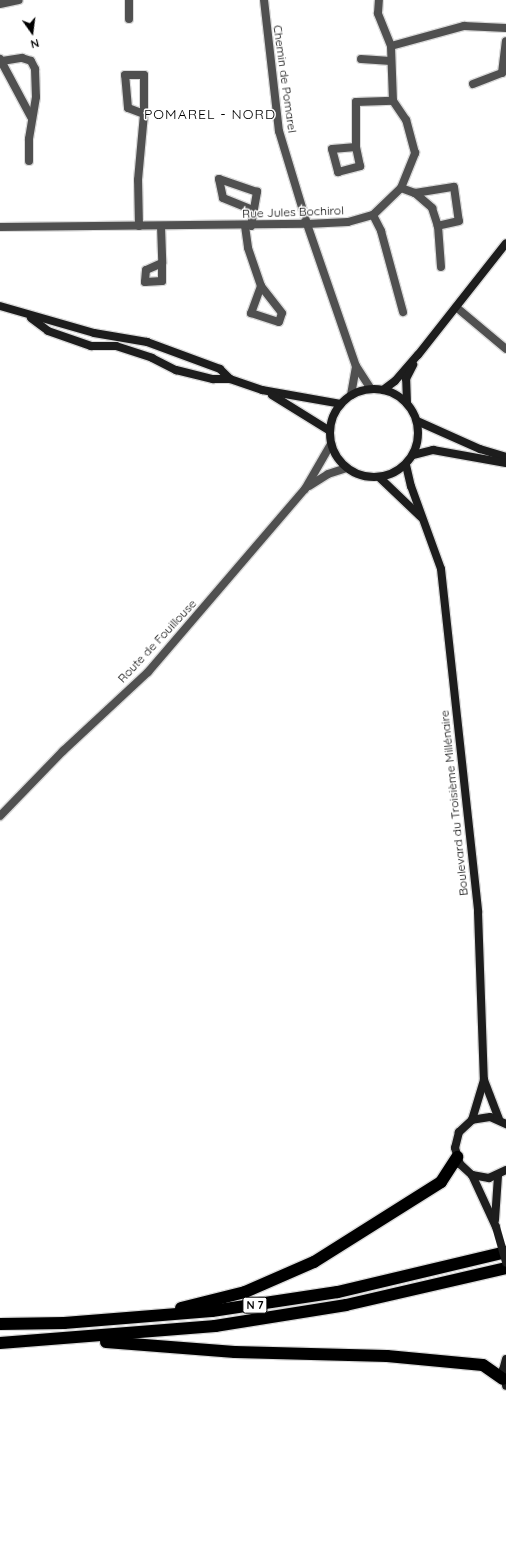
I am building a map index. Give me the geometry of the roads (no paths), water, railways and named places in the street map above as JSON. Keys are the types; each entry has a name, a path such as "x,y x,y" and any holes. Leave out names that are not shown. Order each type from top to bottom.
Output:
{"highway":[{"path":"143,1318 246,1292 314,1262 441,1182 457,1157"},
{"name":"N 7","path":"0,1324 143,1318 212,1312 338,1292 506,1252"},
{"name":"N 7","path":"0,1343 71,1339 215,1326 346,1305 506,1268"},
{"path":"71,1339 235,1352 387,1356 483,1365 505,1382"}],"street":[{"path":"0,4 19,0"},
{"path":"129,0 129,19"},
{"name":"Chemin de Pomarel","path":"264,0 279,131 307,224 356,366 371,389"},
{"path":"356,147 356,102 393,101 391,46 378,13 379,0"},
{"path":"391,46 464,26 506,28"},
{"path":"474,84 502,73 506,41"},
{"path":"29,161 31,117 36,97 35,69 31,61 22,58 1,60 31,117"},
{"path":"361,60 391,61"},
{"path":"139,226 138,180 144,114 144,75 124,75 128,108 144,114"},
{"name":"Rue Jules Bochirol","path":"0,227 248,226 348,222 373,215 400,188 415,153 406,120 393,101"},
{"path":"254,210 223,198 219,179 257,192 254,210 248,226 248,248 261,286 282,313 279,322 251,313 261,286"},
{"path":"415,193 454,187 459,221 438,226"},
{"path":"400,188 415,193 432,208 438,226 441,267"},
{"path":"373,215 381,231 403,312"},
{"path":"161,226 162,263"},
{"path":"383,390 395,381 418,355 506,243"},
{"path":"0,306 30,317 94,333 147,342 220,369 230,379"},
{"path":"456,307 506,349"},
{"path":"30,317 48,331 91,346 116,346 152,358 176,370 213,379 230,379 262,390 341,404"},
{"path":"407,403 383,390 371,389 351,395 341,404 330,431 331,444 346,468 362,476 380,478 406,465 413,455 419,439 417,421 407,403 406,379 418,355"},
{"name":"Chemin de Pomarel","path":"351,395 356,366"},
{"path":"262,390 310,416 330,431"},
{"path":"417,421 480,450 506,457"},
{"name":"Route de Fouillouse","path":"0,816 63,751 148,672 306,489 331,444"},
{"path":"413,455 433,450 506,463"},
{"name":"Boulevard du Troisième Millénaire","path":"406,465 411,486 428,526 441,569 477,905 484,1080 499,1119"},
{"name":"Route de Fouillouse","path":"306,489 328,474 346,468"},
{"name":"Boulevard du Troisième Millénaire","path":"380,478 406,500 428,526"},
{"name":"Boulevard du Troisième Millénaire","path":"472,1120 484,1080"},
{"path":"506,1124 499,1119 485,1117 472,1120 459,1132 457,1157 472,1175 496,1224 506,1263"},
{"path":"472,1175 489,1178 498,1176 506,1170"},
{"path":"496,1224 498,1176"},
{"path":"505,1382 506,1359"}],"district":[{"name":"POMAREL - NORD","path":"210,114"}]}
